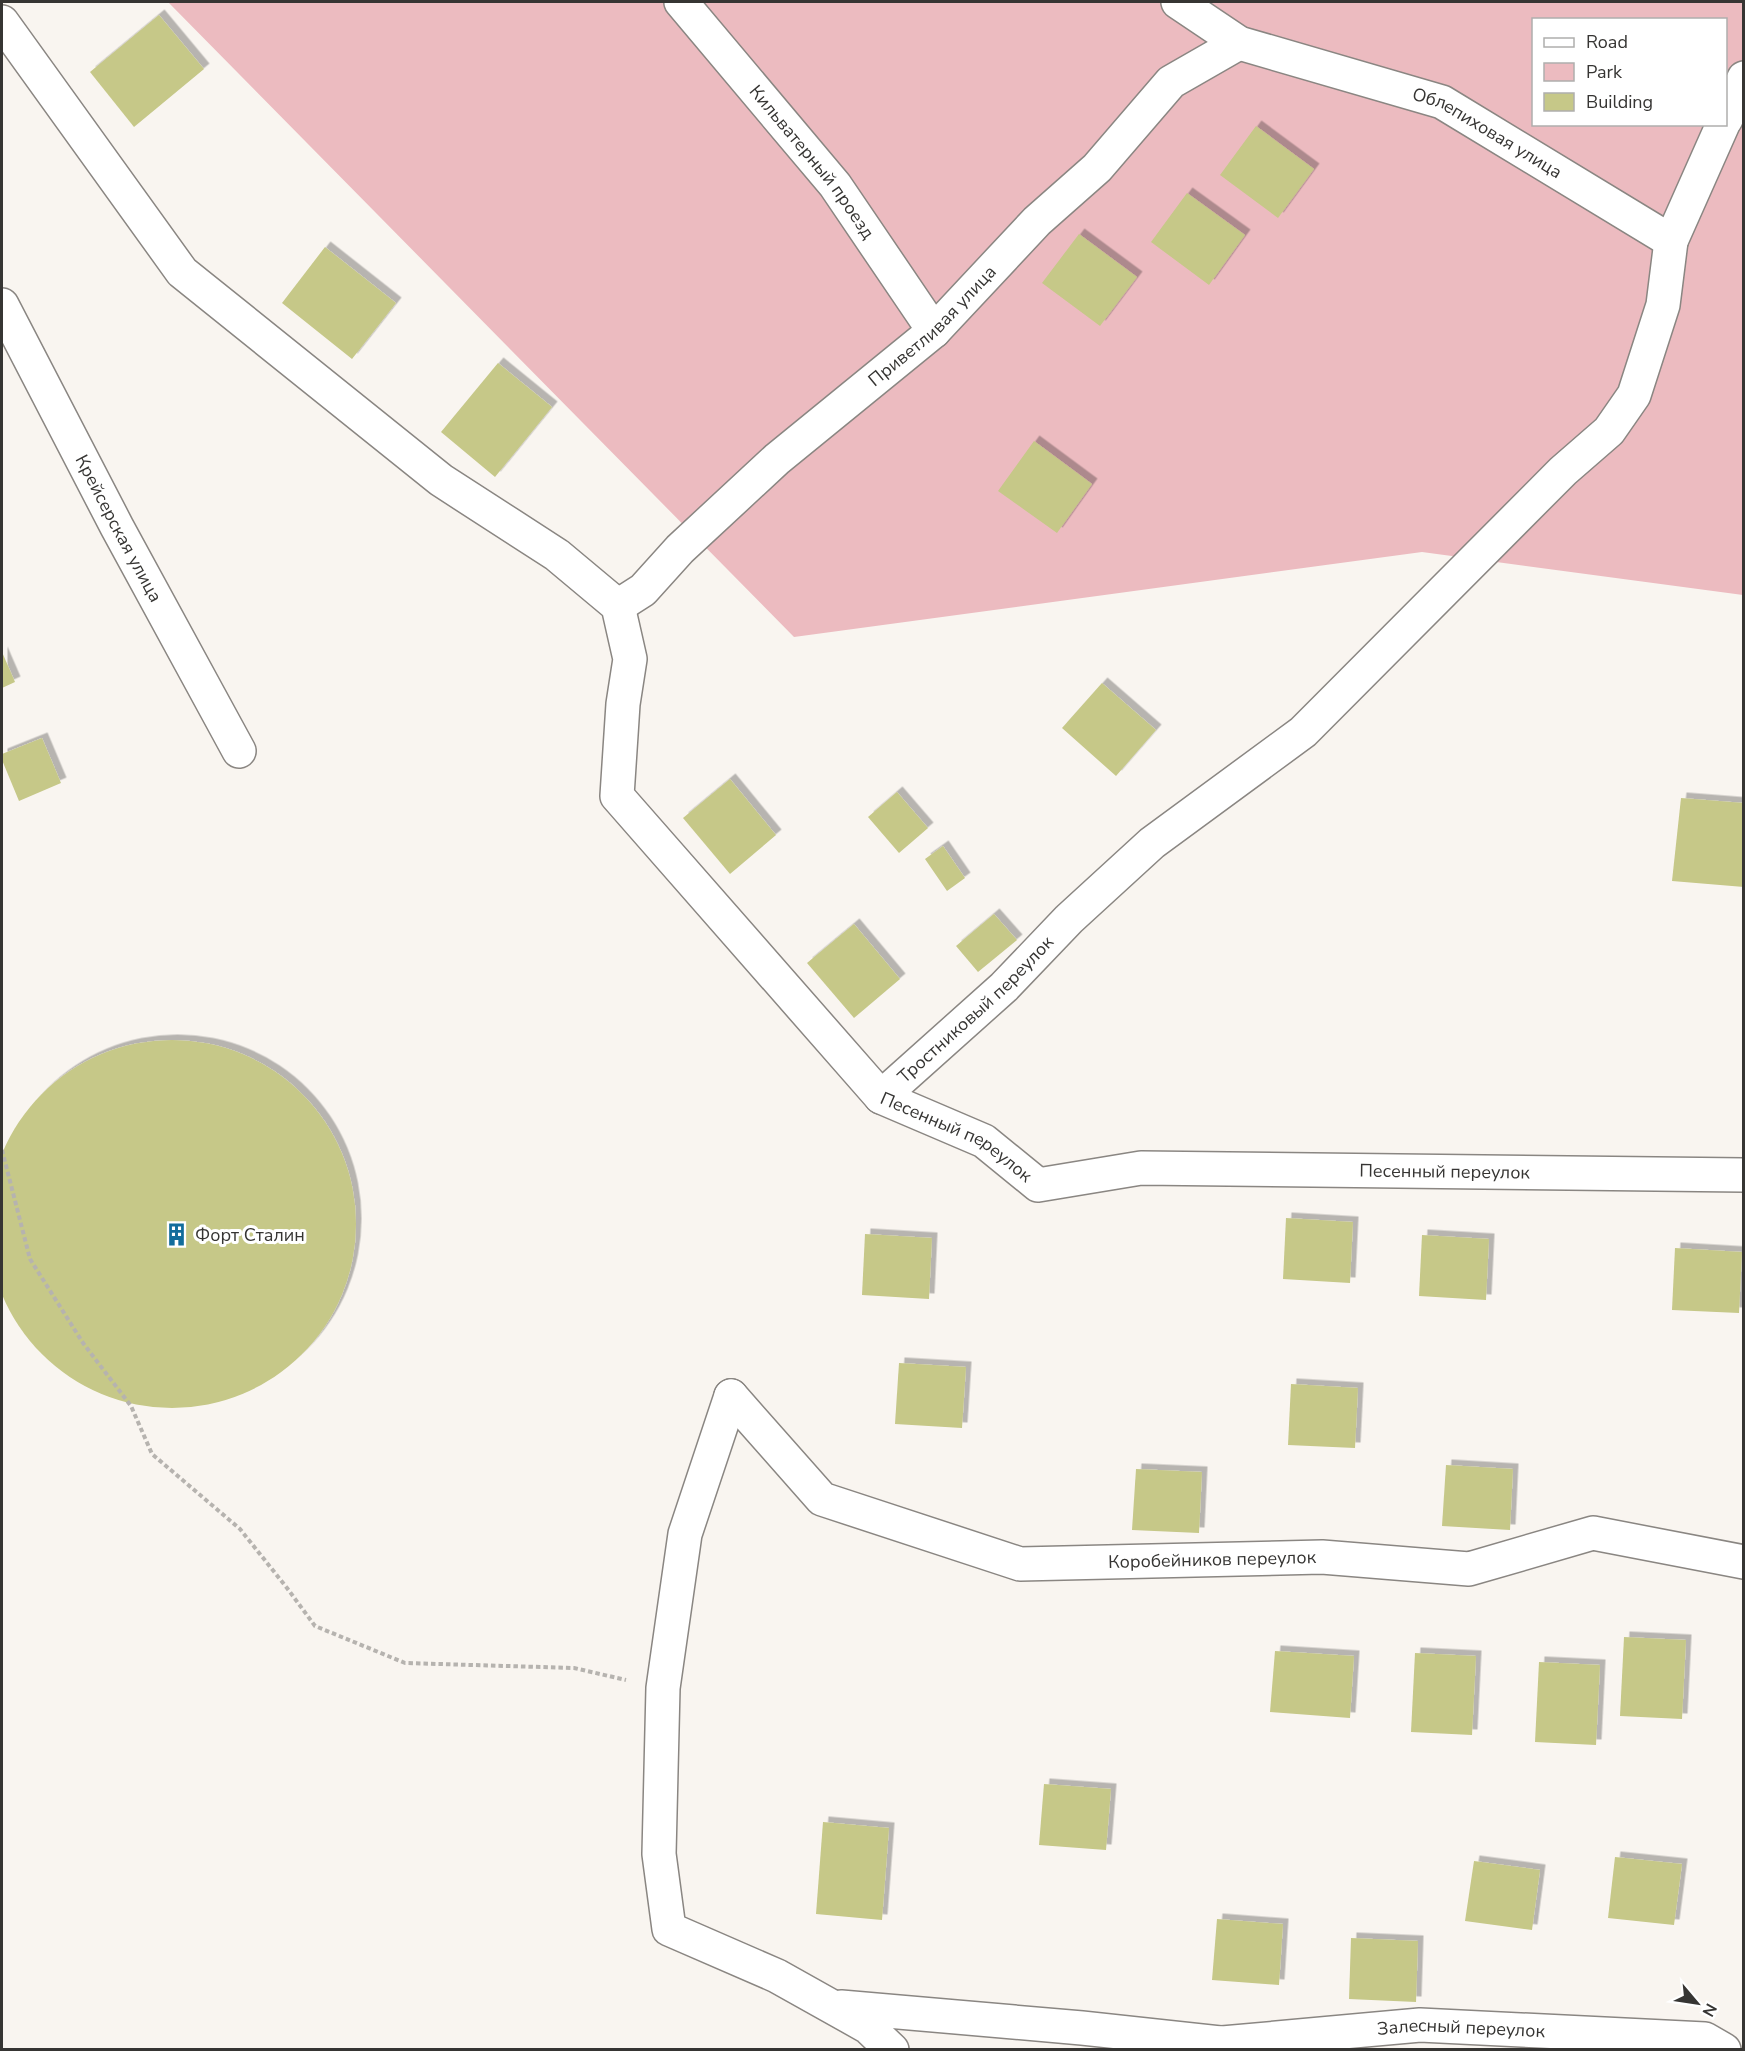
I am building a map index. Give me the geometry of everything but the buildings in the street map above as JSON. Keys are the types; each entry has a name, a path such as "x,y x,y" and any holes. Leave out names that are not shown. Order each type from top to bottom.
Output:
{"street":[{"name":"Кильватерный проезд","path":"681,2 835,184 934,331"},
{"name":"Облепиховая улица","path":"1178,2 1239,43 1442,102 1671,241"},
{"path":"2,22 182,272 441,480 557,555 618,606"},
{"name":"Приветливая улица","path":"618,606 643,590 680,549 777,459 934,331 1037,221 1096,168 1171,82 1239,43"},
{"path":"1727,114 1743,78"},
{"path":"1671,241 1722,126"},
{"name":"Тростниковый переулок","path":"880,1097 1004,987 1069,919 1152,843 1303,732 1563,471 1609,431 1635,395 1663,305 1671,241"},
{"name":"Крейсерская улица","path":"2,305 117,527 239,751"},
{"name":"Песенный переулок","path":"618,606 630,659 623,704 617,796 880,1097 984,1140 1038,1185 1141,1168 1743,1174"},
{"name":"Коробейников переулок","path":"663,1688 685,1534 731,1396 822,1499 1020,1564 1322,1557 1468,1569 1593,1533 1743,1562"},
{"path":"663,1688 659,1854 669,1929 777,1976 868,2027 892,2049"},
{"name":"Залесный переулок","path":"830,2006 1082,2028 1209,2046 1420,2025 1705,2039 1724,2049"}],"path":[{"path":"2,1150 30,1259 83,1343 131,1406 152,1454 240,1529 315,1626 405,1663 574,1668 663,1688"}],"green space":[{"path":"168,2 1743,2 1743,595 1422,552 794,637"}],"place":[{"name":"Форт Сталин","path":"177,1235"}]}
